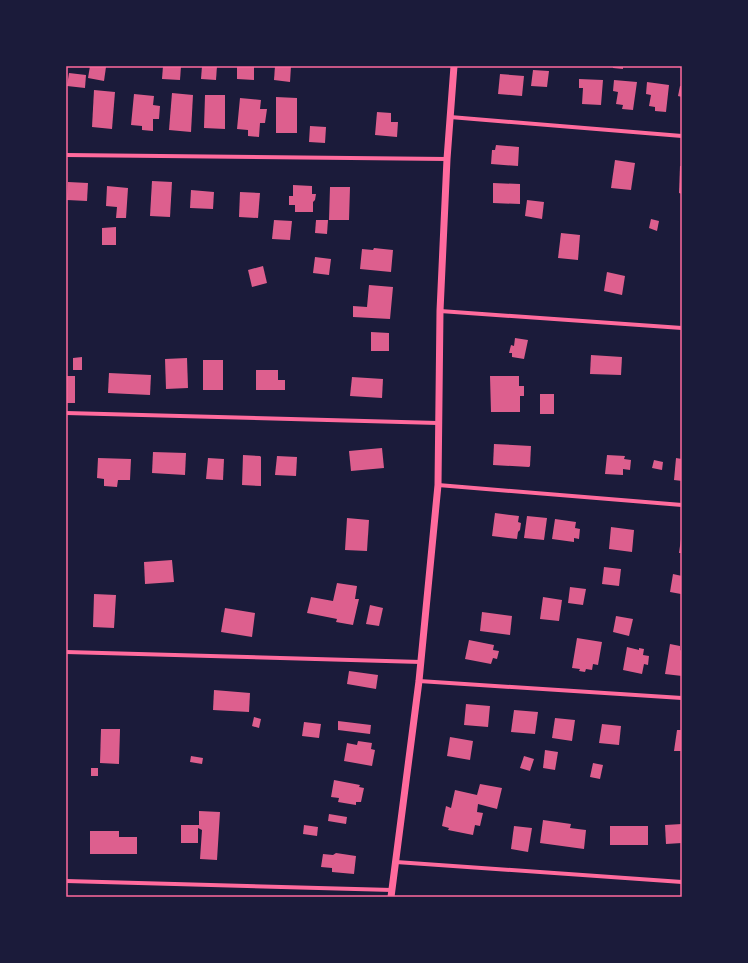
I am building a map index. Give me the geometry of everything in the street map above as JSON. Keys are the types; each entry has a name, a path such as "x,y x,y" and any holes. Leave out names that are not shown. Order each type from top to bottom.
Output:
{"street":[{"path":"66,881 392,893 419,681 438,486 440,311 447,159 454,66"},
{"path":"450,117 682,136"},
{"path":"66,155 447,159"},
{"path":"440,311 682,328"},
{"path":"66,413 438,423"},
{"path":"438,486 682,505"},
{"path":"66,652 421,662"},
{"path":"419,681 682,698"},
{"path":"396,862 682,882"}],"building":[{"path":"90,66 106,67 104,81 88,78"},
{"path":"163,66 181,66 180,80 162,79"},
{"path":"202,66 217,66 216,80 201,79"},
{"path":"237,66 254,66 254,80 237,79"},
{"path":"275,66 291,66 290,82 274,80"},
{"path":"613,66 623,66 623,69 613,68"},
{"path":"533,70 549,71 547,87 531,86"},
{"path":"69,73 86,75 85,88 67,86"},
{"path":"500,74 524,76 522,96 498,94"},
{"path":"579,79 603,80 601,105 582,104 583,88 579,88"},
{"path":"614,80 637,82 633,110 622,109 623,105 616,104 618,92 613,91"},
{"path":"647,82 669,85 666,112 655,111 655,107 649,106 651,95 646,94"},
{"path":"680,86 682,86 682,97 678,96"},
{"path":"94,90 115,92 112,129 92,127"},
{"path":"172,93 193,95 191,132 169,130"},
{"path":"134,94 154,96 153,105 160,106 159,119 153,119 153,131 142,130 142,126 131,125"},
{"path":"205,95 225,95 225,129 204,128"},
{"path":"276,97 297,98 297,133 276,133"},
{"path":"240,98 261,100 260,109 267,109 265,123 260,123 259,137 248,136 248,130 237,129"},
{"path":"377,112 391,113 391,122 398,122 397,137 375,135"},
{"path":"310,126 326,127 325,143 309,142"},
{"path":"496,145 519,147 518,166 491,164 492,150 495,150"},
{"path":"615,160 635,163 631,190 611,188"},
{"path":"680,166 682,166 682,194 679,193"},
{"path":"152,181 172,182 170,217 150,216"},
{"path":"68,182 88,183 87,201 67,200"},
{"path":"493,183 520,184 520,204 493,203"},
{"path":"293,185 312,186 312,194 316,194 313,202 313,212 295,212 295,205 289,205 289,196 293,196"},
{"path":"107,186 128,188 126,218 116,218 117,207 106,206"},
{"path":"330,187 350,187 349,220 329,220"},
{"path":"191,190 214,192 213,209 190,208"},
{"path":"240,192 260,193 258,218 239,217"},
{"path":"527,200 544,202 542,219 525,216"},
{"path":"651,219 659,221 657,231 649,228"},
{"path":"274,220 292,221 290,240 272,239"},
{"path":"316,220 328,220 327,234 315,233"},
{"path":"116,227 116,245 102,245 102,228"},
{"path":"561,233 580,235 578,260 558,258"},
{"path":"374,248 393,250 391,272 360,269 362,249 373,250"},
{"path":"315,257 331,259 329,275 313,273"},
{"path":"263,266 267,283 252,287 248,270"},
{"path":"607,272 625,276 622,295 604,291"},
{"path":"369,285 393,287 390,319 353,317 353,306 367,307"},
{"path":"371,332 389,333 389,351 371,351"},
{"path":"515,338 528,340 524,359 512,357 512,353 509,353 511,345 514,346"},
{"path":"591,355 622,357 621,375 590,374"},
{"path":"82,357 82,370 73,370 73,358"},
{"path":"187,358 188,388 166,389 165,359"},
{"path":"203,360 223,360 223,390 203,390"},
{"path":"256,370 278,370 278,380 285,380 285,390 256,390"},
{"path":"109,373 151,375 150,395 108,393"},
{"path":"66,376 75,376 75,403 66,403"},
{"path":"490,376 519,376 519,386 524,386 524,396 520,396 520,412 491,412"},
{"path":"352,377 383,379 382,398 350,396"},
{"path":"540,394 554,394 554,414 540,414"},
{"path":"494,444 531,446 530,466 493,465"},
{"path":"382,448 384,468 351,471 349,451"},
{"path":"153,452 186,453 185,475 152,473"},
{"path":"243,455 261,457 261,486 242,485"},
{"path":"607,455 625,456 624,459 631,460 630,470 623,469 623,475 605,474"},
{"path":"277,456 297,457 296,476 275,475"},
{"path":"98,458 131,459 130,480 118,480 117,487 104,486 104,479 97,478"},
{"path":"208,458 224,459 223,480 206,479"},
{"path":"676,458 682,459 682,481 674,480"},
{"path":"654,460 663,462 662,470 652,468"},
{"path":"495,513 519,516 518,522 521,523 517,539 492,536"},
{"path":"527,516 547,518 544,540 524,538"},
{"path":"347,518 369,520 367,551 345,550"},
{"path":"555,519 576,522 575,528 580,529 579,539 574,538 574,542 552,539"},
{"path":"611,527 634,530 632,552 609,549"},
{"path":"681,539 682,553 679,553"},
{"path":"172,560 174,582 145,584 144,562"},
{"path":"604,567 621,569 619,586 602,584"},
{"path":"673,574 682,576 681,594 670,592"},
{"path":"337,583 357,586 355,599 359,599 353,625 336,622 337,619 307,613 311,597 333,601"},
{"path":"570,587 586,589 583,605 568,603"},
{"path":"94,594 116,595 114,628 93,627"},
{"path":"543,597 562,600 559,621 540,619"},
{"path":"370,605 383,608 379,626 366,624"},
{"path":"225,608 255,613 252,637 221,632"},
{"path":"482,612 512,616 510,635 480,631"},
{"path":"616,616 633,619 629,636 613,632"},
{"path":"577,638 602,642 598,665 593,664 592,670 586,669 585,672 579,671 580,669 572,668"},
{"path":"469,640 494,645 493,650 499,651 497,659 493,658 491,664 465,659"},
{"path":"670,644 680,646 680,650 682,651 682,676 665,674"},
{"path":"627,647 639,650 639,648 644,649 643,655 649,656 648,665 644,664 642,674 623,670"},
{"path":"349,671 378,675 376,689 347,684"},
{"path":"214,690 250,693 249,712 213,710"},
{"path":"466,704 490,706 488,727 464,725"},
{"path":"514,710 538,712 535,734 511,732"},
{"path":"254,717 261,719 259,728 252,726"},
{"path":"555,718 575,720 572,741 552,738"},
{"path":"338,721 371,725 370,734 338,730"},
{"path":"304,722 321,724 319,738 302,736"},
{"path":"602,724 621,726 619,745 599,743"},
{"path":"101,729 120,729 119,764 100,763"},
{"path":"677,730 682,730 682,751 674,751"},
{"path":"450,737 473,741 470,760 447,756"},
{"path":"358,741 372,743 371,749 375,750 372,766 344,761 347,743 357,745"},
{"path":"545,750 558,752 555,770 543,768"},
{"path":"191,756 203,758 202,764 190,762"},
{"path":"524,756 534,759 530,771 520,768"},
{"path":"593,763 603,765 600,779 590,777"},
{"path":"91,768 98,768 98,776 91,776"},
{"path":"334,780 360,785 359,787 364,788 361,802 356,802 356,805 338,802 339,798 331,797"},
{"path":"480,784 502,788 497,809 478,804 477,812 483,813 480,826 475,825 473,835 448,830 449,828 442,826 446,806 451,808 455,790 477,795"},
{"path":"199,811 220,812 217,860 200,859 202,830 198,828 198,843 181,843 181,825 199,825"},
{"path":"329,814 347,817 346,824 328,821"},
{"path":"543,820 571,824 570,828 586,830 584,849 540,843"},
{"path":"682,824 682,843 666,844 665,825"},
{"path":"304,825 318,827 317,836 303,834"},
{"path":"514,826 532,828 528,852 511,849"},
{"path":"610,826 648,826 648,845 610,845"},
{"path":"90,831 119,831 119,837 137,837 137,854 90,854"},
{"path":"336,853 356,856 354,874 332,872 332,868 321,867 323,854 333,855"}]}
